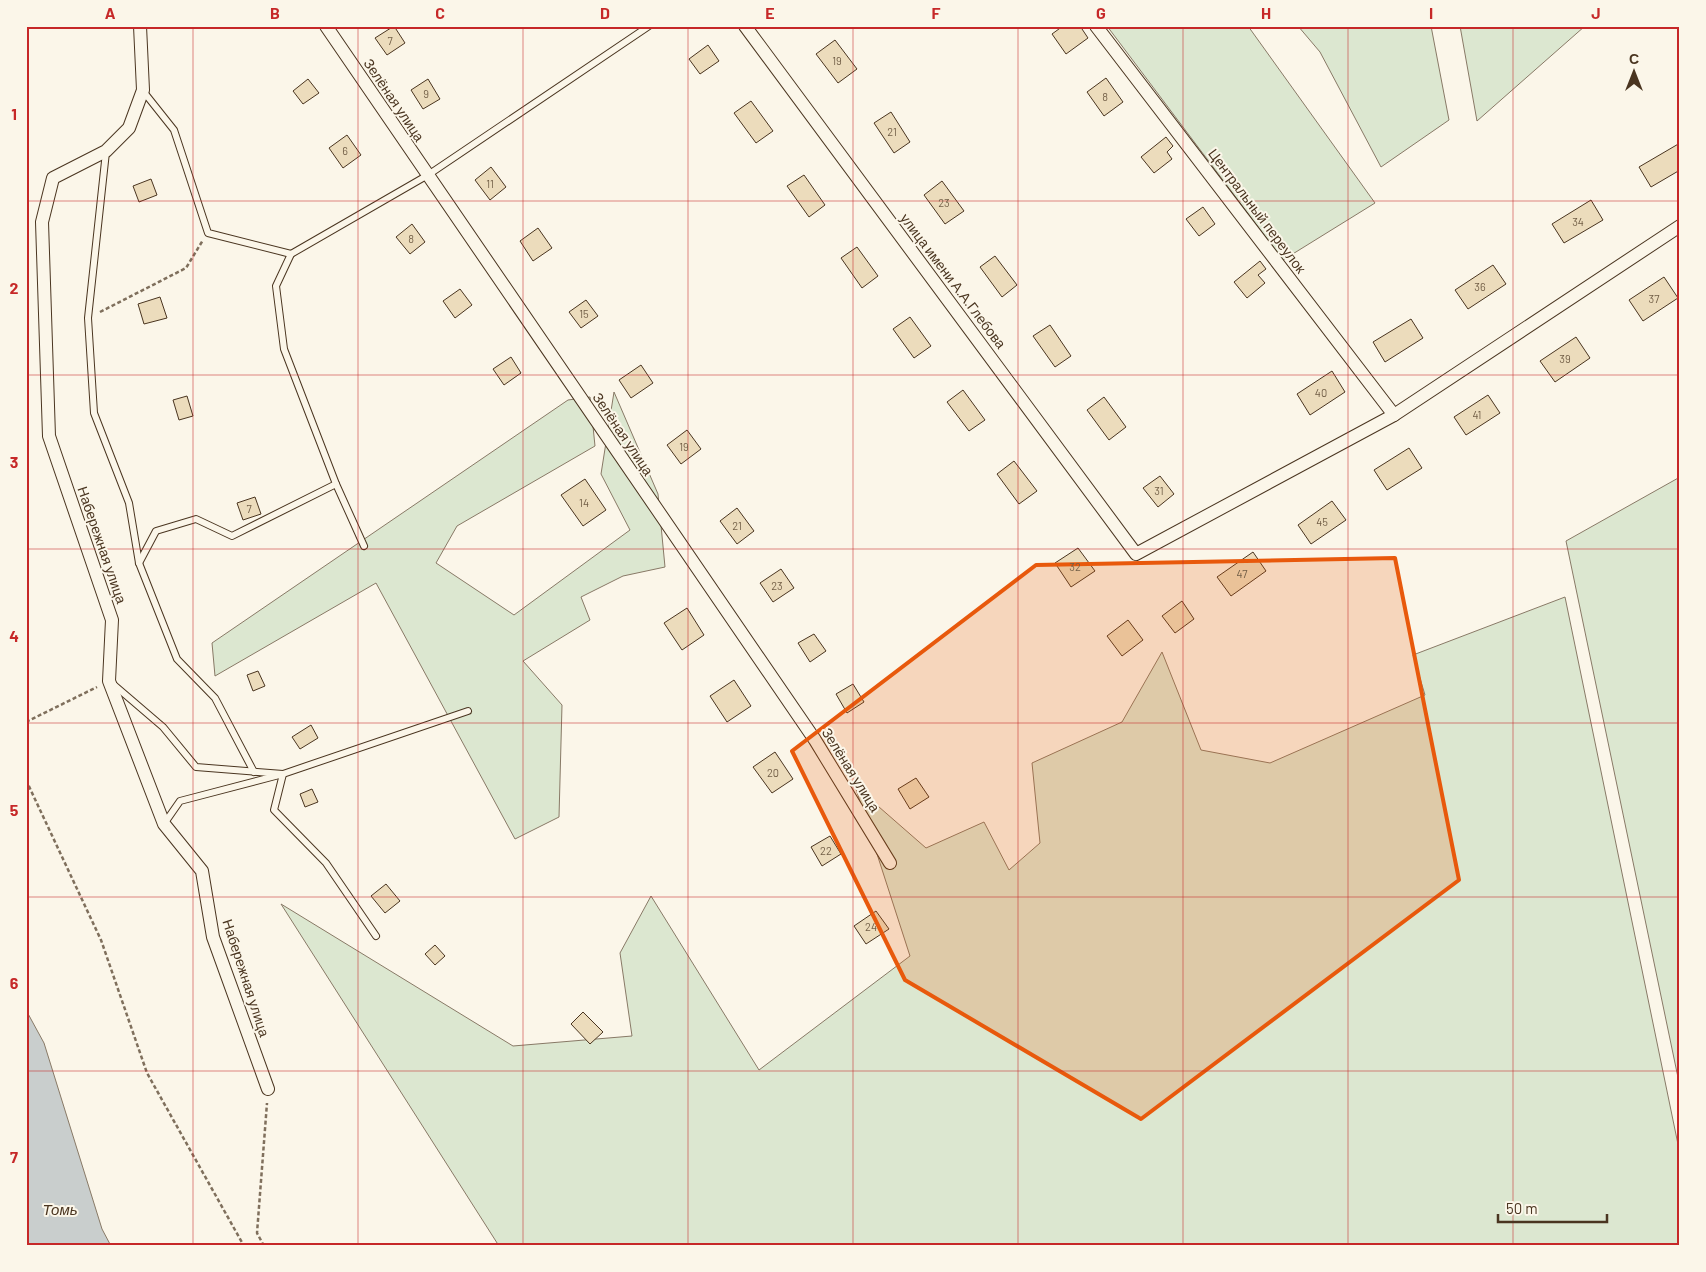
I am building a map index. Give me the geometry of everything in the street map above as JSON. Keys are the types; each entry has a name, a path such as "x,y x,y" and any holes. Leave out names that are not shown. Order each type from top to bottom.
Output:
{"street":[{"name":"Набережная улица","path":"140,26 143,90 129,128 106,151 52,178 42,222 49,436 112,620 109,681 164,824 202,871 213,937 268,1088"},
{"name":"Зелёная улица","path":"326,26 815,740 890,863"},
{"name":"улица имени А.А.Глебова","path":"745,26 1136,554 1394,414"},
{"name":"Центральный переулок","path":"1096,26 1394,414"},
{"path":"1394,414 1680,226"}],"lane":[{"path":"364,546 336,484 284,348 276,286 290,254 428,175 649,26"},
{"path":"143,90 174,130 208,233 290,254"},
{"path":"106,151 88,318 94,413 129,504 139,563 177,659 215,698 254,772"},
{"path":"139,563 156,531 196,519 232,536 336,484"},
{"path":"109,681 163,727 196,767 283,774"},
{"path":"164,824 180,801 283,774 468,711"},
{"path":"283,774 274,810 326,863 376,936"}],"path":[{"path":"88,318 186,268 208,233"},
{"path":"26,722 109,681"},
{"path":"26,780 100,940 147,1073 244,1246"},
{"path":"264,1246 257,1233 268,1088"}],"highlighted area":[{"path":"1395,558 1459,880 1141,1119 905,980 792,751 1036,565"}],"green space":[{"path":"1107,26 1248,26 1375,203 1283,260"},
{"path":"1298,26 1431,26 1449,120 1381,167 1320,52"},
{"path":"1460,26 1585,26 1477,121"},
{"path":"614,392 658,494 665,567 623,576 581,597 590,620 523,661 562,705 559,817 515,839 376,583 215,676 212,643 568,400 590,397 595,446 457,526 436,563 514,615 630,530 601,474"},
{"path":"1680,477 1680,1087 1566,541"},
{"path":"1565,597 1680,1154 1680,1246 499,1246 281,904 513,1046 632,1036 620,953 651,896 759,1070 910,956 855,786 926,848 984,822 1009,870 1040,843 1032,763 1122,722 1162,652 1201,750 1270,763 1425,695 1413,655"}],"water":[{"name":"Томь","path":"26,1010 44,1043 102,1229 111,1246 26,1246"}],"building":[{"path":"394,26 405,43 387,55 375,38"},
{"path":"1063,26 1080,26 1088,38 1066,54 1052,34"},
{"path":"835,40 857,69 838,83 816,54"},
{"path":"708,45 719,61 700,74 689,59"},
{"path":"1106,78 1123,102 1104,116 1087,92"},
{"path":"308,79 319,93 303,104 293,91"},
{"path":"428,79 440,99 423,109 411,90"},
{"path":"751,101 773,131 756,143 734,113"},
{"path":"891,112 910,142 894,153 874,123"},
{"path":"347,135 361,155 343,168 329,148"},
{"path":"1166,137 1173,146 1167,152 1172,159 1154,173 1141,157"},
{"path":"1680,143 1680,170 1651,187 1639,167"},
{"path":"491,167 506,187 490,200 475,180"},
{"path":"804,175 825,205 809,217 787,186"},
{"path":"151,179 157,195 139,202 133,186"},
{"path":"942,181 964,211 945,224 924,195"},
{"path":"1591,200 1603,220 1564,243 1552,224"},
{"path":"1203,207 1215,224 1199,236 1186,219"},
{"path":"412,224 425,242 410,254 396,237"},
{"path":"538,228 552,248 533,261 520,241"},
{"path":"857,247 878,276 862,288 841,258"},
{"path":"995,256 1017,285 1002,297 980,267"},
{"path":"1260,261 1266,269 1258,275 1265,283 1247,298 1234,282"},
{"path":"1493,265 1506,284 1468,309 1455,290"},
{"path":"1664,277 1678,298 1643,321 1629,300"},
{"path":"460,289 472,305 455,318 443,301"},
{"path":"160,297 167,318 144,324 138,304"},
{"path":"586,300 598,316 581,328 569,312"},
{"path":"910,317 931,346 914,358 893,329"},
{"path":"1411,319 1423,338 1385,362 1373,342"},
{"path":"1050,325 1071,356 1055,367 1033,336"},
{"path":"1576,337 1590,358 1555,382 1540,361"},
{"path":"511,357 521,373 504,385 493,369"},
{"path":"641,365 653,383 631,398 619,380"},
{"path":"1332,371 1345,392 1310,415 1297,394"},
{"path":"963,390 985,420 969,431 947,402"},
{"path":"1488,395 1500,413 1466,435 1454,417"},
{"path":"187,396 193,416 179,420 173,400"},
{"path":"1104,397 1126,427 1109,440 1087,410"},
{"path":"687,430 701,449 681,464 667,445"},
{"path":"1409,448 1422,468 1387,490 1374,470"},
{"path":"1014,461 1037,491 1019,504 997,474"},
{"path":"1160,476 1174,494 1158,507 1143,488"},
{"path":"585,479 606,510 583,526 561,495"},
{"path":"255,497 261,514 243,520 237,503"},
{"path":"1332,501 1346,520 1311,544 1298,525"},
{"path":"737,508 754,531 737,544 720,521"},
{"path":"1078,548 1095,571 1071,587 1055,563"},
{"path":"1253,552 1266,571 1231,596 1217,577"},
{"path":"781,569 794,588 773,602 760,583"},
{"path":"1182,601 1194,619 1175,633 1162,616"},
{"path":"687,608 704,635 682,650 664,623"},
{"path":"1128,620 1143,640 1122,656 1107,636"},
{"path":"814,634 826,651 810,662 798,643"},
{"path":"258,671 265,686 253,691 247,675"},
{"path":"734,680 751,706 727,722 710,696"},
{"path":"853,684 864,702 847,713 836,694"},
{"path":"311,725 318,738 300,749 292,737"},
{"path":"775,752 793,779 772,793 753,767"},
{"path":"916,778 929,797 910,809 898,789"},
{"path":"312,789 318,802 305,807 300,794"},
{"path":"830,836 841,854 822,866 811,847"},
{"path":"386,884 400,901 385,913 371,896"},
{"path":"876,911 889,929 866,944 854,926"},
{"path":"435,945 445,956 435,965 425,954"},
{"path":"583,1012 603,1032 590,1044 571,1024"}]}
